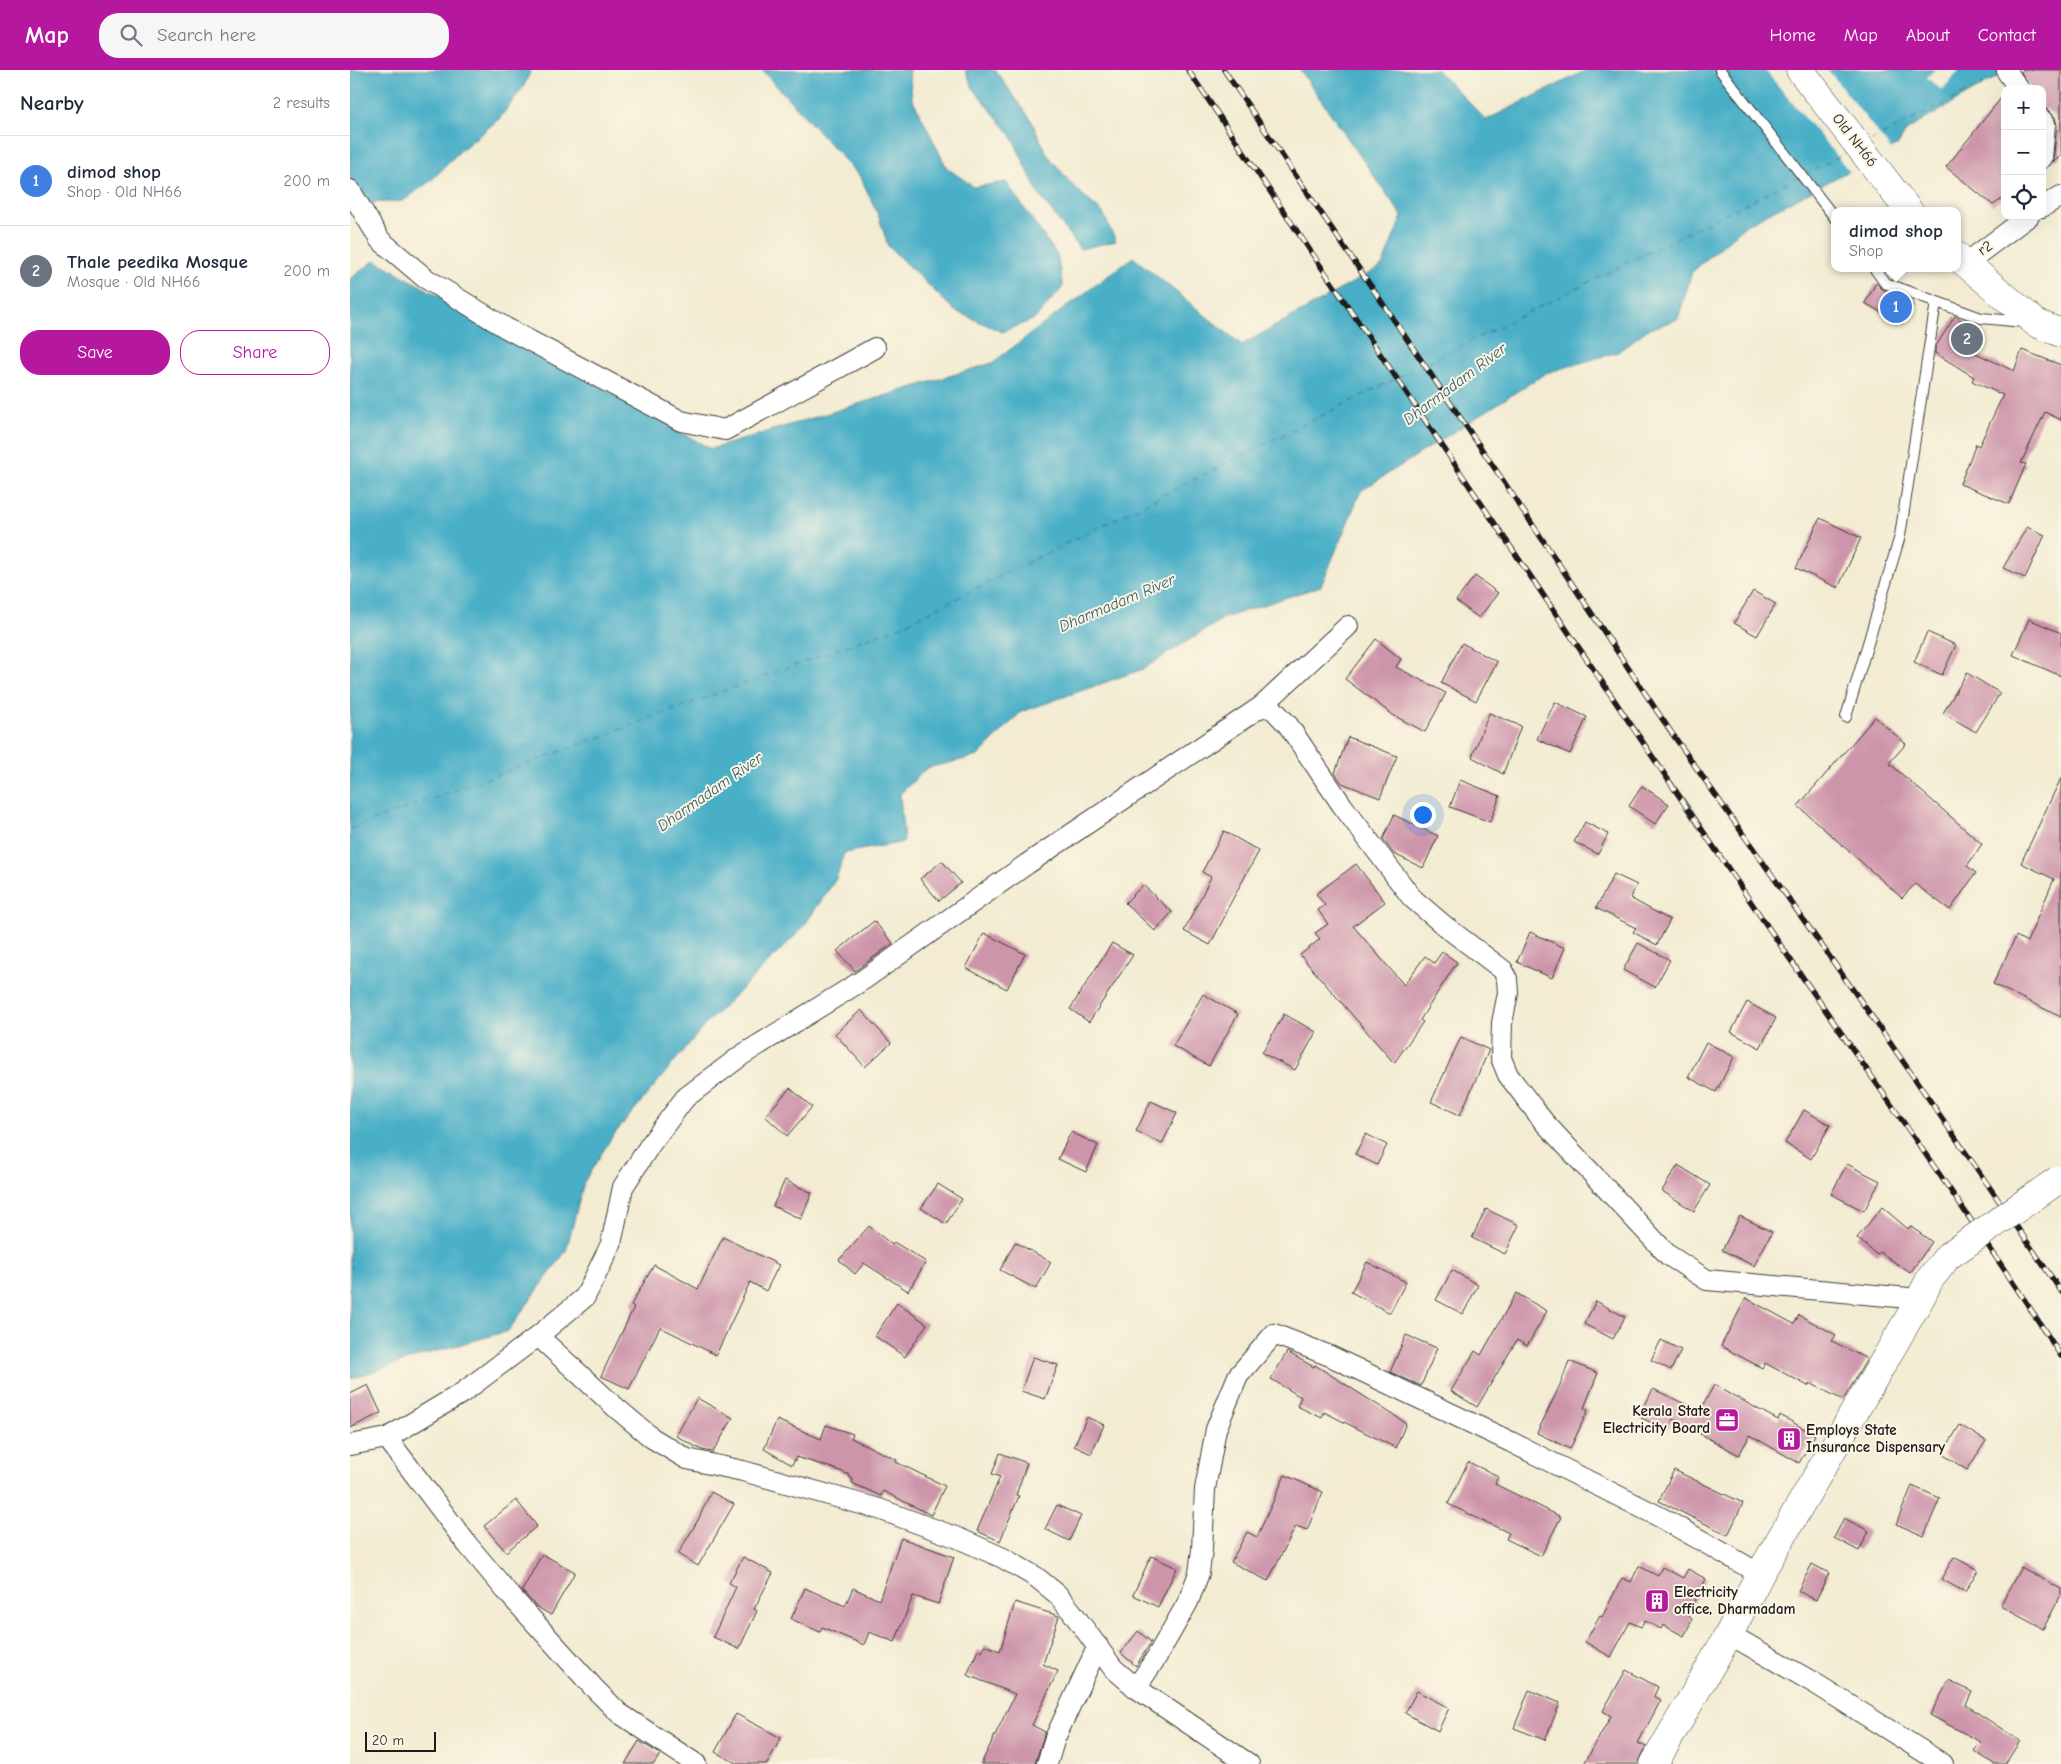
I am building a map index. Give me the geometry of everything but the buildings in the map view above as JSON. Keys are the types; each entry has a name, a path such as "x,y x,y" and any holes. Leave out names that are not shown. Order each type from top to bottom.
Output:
{"main road":[{"name":"Old NH66","path":"1800,70 1906,207"},
{"path":"1962,260 2036,323 2061,333"},
{"path":"1654,1764 1729,1634 1760,1574 1920,1300 1930,1279 1948,1256 2060,1177"}],"street":[{"path":"2007,72 2016,85"},
{"path":"350,190 380,240 425,278 506,328 681,421 725,430 875,348"},
{"path":"2046,205 2061,196"},
{"name":"r2","path":"1962,260 2023,220"},
{"path":"350,1445 387,1438 462,1392 538,1336 585,1297 611,1244 623,1187 650,1145 685,1098 742,1055 863,980 1028,864 1262,706 1348,626"},
{"path":"1262,706 1273,709 1288,725 1342,805 1412,898 1446,927 1503,970 1507,979 1508,993 1502,1023 1501,1058 1508,1075 1544,1122 1668,1255 1707,1280 1920,1300"},
{"path":"1136,1688 1156,1658 1188,1602 1199,1573 1205,1489 1216,1429 1238,1376 1274,1334 1330,1356 1511,1442 1660,1517 1760,1574"},
{"path":"538,1336 614,1406 666,1448 687,1459 743,1471 879,1509 958,1538 1003,1558 1036,1577 1057,1594 1098,1646 1112,1668 1136,1688 1249,1764"},
{"path":"387,1438 467,1544 593,1687 619,1714 696,1764"},
{"path":"1729,1634 1816,1684 1943,1764"},
{"path":"1047,1764 1055,1738 1098,1646"}],"lane":[{"path":"1720,70 1831,213"},
{"path":"1877,272 1885,283 1981,318 2036,323"},
{"path":"1846,717 1900,536 1936,302"}],"water":[{"path":"350,70 531,70 524,86 499,119 461,150 432,180 403,201 367,203 350,184"},
{"path":"762,70 909,70 912,98 947,168 974,187 1006,182 1057,255 1063,287 1035,319 1002,332 955,311 888,246 879,217 861,178"},
{"path":"965,70 995,70 1030,118 1047,154 1074,187 1103,213 1116,241 1080,249 1039,195 1011,135 973,88"},
{"name":"Dharmadam River","path":"1300,70 1437,70 1486,120 1587,70 2009,70 1907,130 1898,145 1746,225 1692,272 1678,319 1647,330 1618,352 1546,373 1361,491 1321,586 1224,618 1143,669 1021,712 978,756 927,768 900,794 904,842 844,853 836,879 802,929 704,1026 612,1137 584,1182 566,1251 508,1331 430,1353 350,1379 350,279 375,260 711,449 992,363 1133,257 1242,345 1382,266 1402,216"}],"pier":[{"path":"1765,70 1828,70 1892,151 1851,173"},
{"path":"1934,70 1959,70 1942,90 1927,78"}],"ferry route":[{"path":"1872,140 1998,77"},
{"path":"1805,174 1846,153"},
{"path":"350,829 901,626 1797,178"}],"railway":[{"path":"1188,70 1757,911 1987,1244 2061,1356"},
{"path":"1224,70 1502,479 1671,732 1882,1031 2061,1291"}],"place":[{"name":"dimod shop","path":"1896,307"},
{"name":"Thale peedika Mosque","path":"1967,339"},
{"name":"Kerala State Electricity Board","path":"1727,1420"},
{"name":"Employs State Insurance Dispensary","path":"1789,1439"},
{"name":"Electricity office, Dharmadam","path":"1657,1601"}]}
